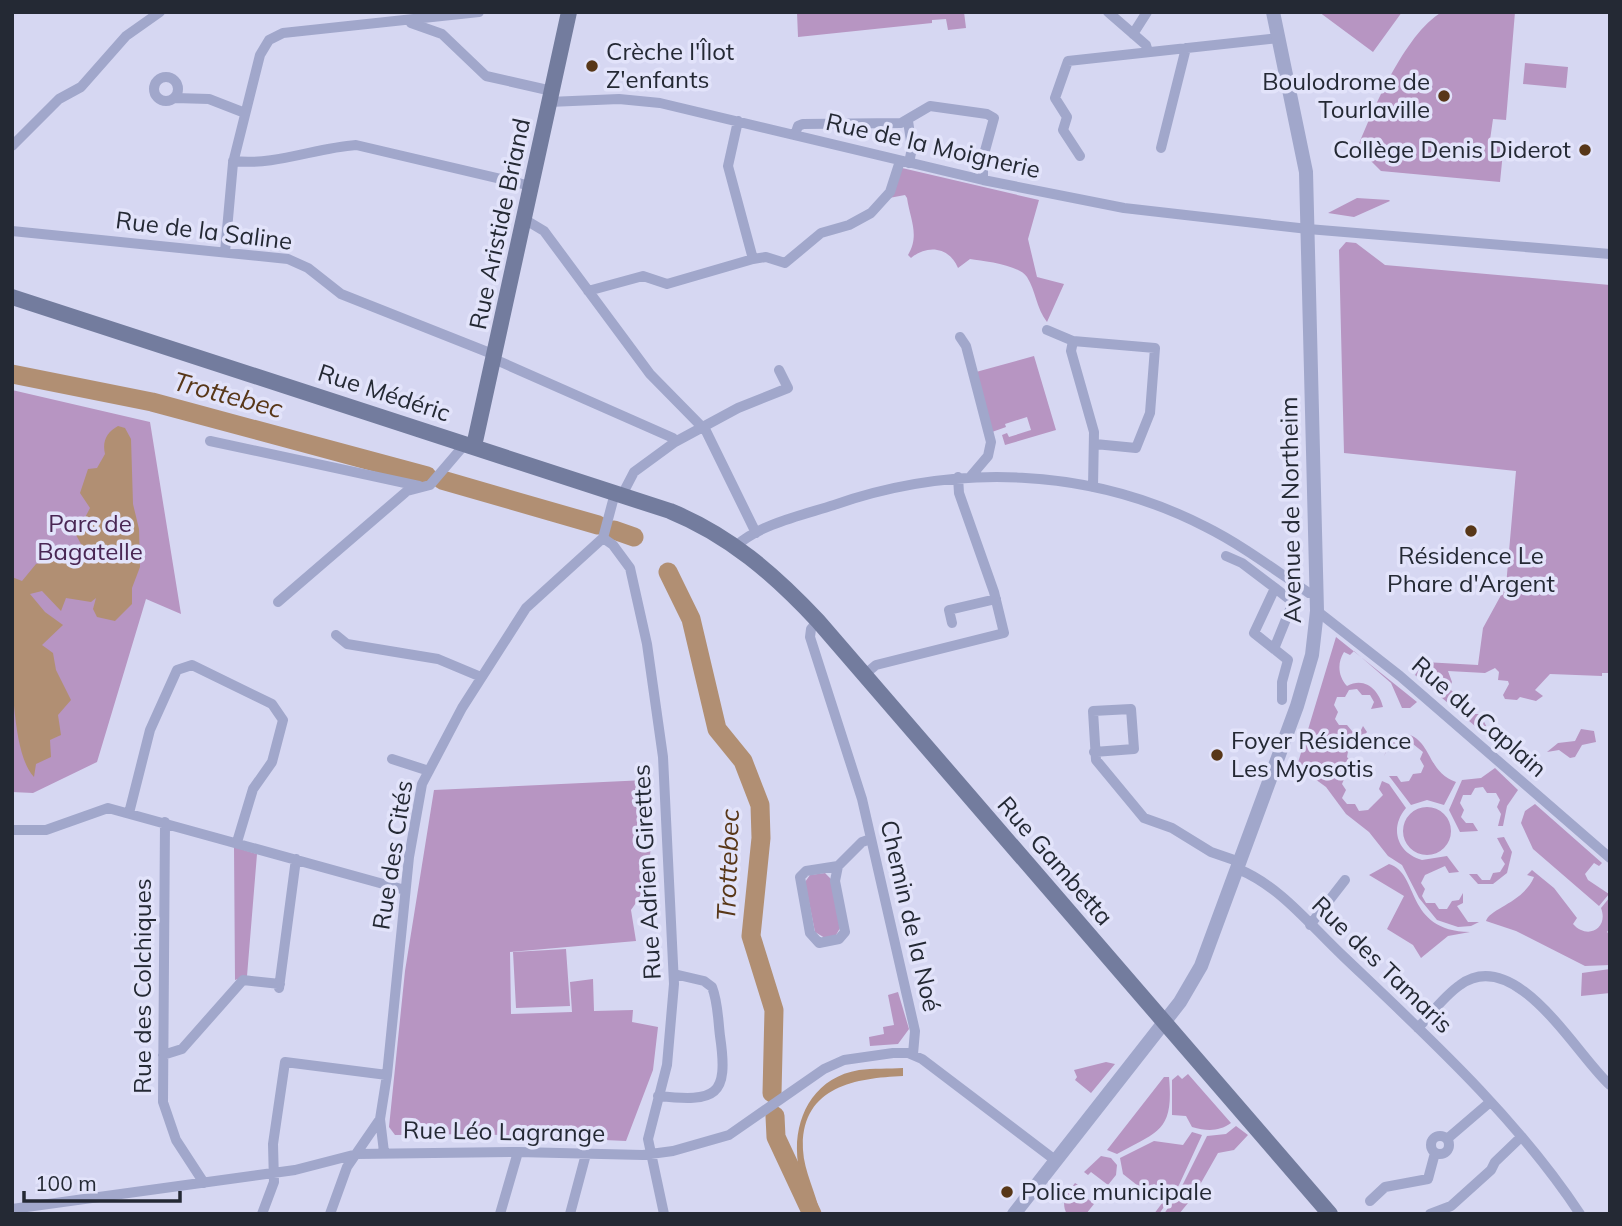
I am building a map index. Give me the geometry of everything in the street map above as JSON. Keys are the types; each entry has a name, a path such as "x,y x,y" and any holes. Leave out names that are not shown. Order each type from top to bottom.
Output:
{"main road":[{"name":"Rue Aristide Briand","path":"470,444 494,357 569,12"},
{"name":"Rue Médéric","path":"12,297 619,494 685,517 736,546"},
{"name":"Rue Gambetta","path":"736,546 778,579 818,621 1330,1214"}],"street":[{"path":"12,146 59,99 81,87 126,36 160,12"},
{"path":"225,252 233,161 265,44 274,37 479,12"},
{"path":"1108,12 1146,45 1147,52"},
{"path":"1133,34 1147,12"},
{"name":"Avenue de Northeim","path":"1014,1214 1180,1002 1202,966 1307,674 1317,611 1308,229 1302,145 1273,12"},
{"name":"Rue de la Moignerie","path":"405,21 442,34 486,76 551,97 648,101 983,180 1124,208 1308,229 1610,254"},
{"path":"1080,156 1063,130 1067,117 1055,98 1066,63 1278,38"},
{"path":"1161,148 1186,48"},
{"path":"175,98 209,99 245,113"},
{"path":"795,135 798,126 803,124 878,124 908,121 930,106 991,115 994,118 984,158 983,180"},
{"path":"738,121 728,166 753,259"},
{"path":"588,291 643,276 667,284 766,257 785,263 821,233 849,225 870,213 890,192 912,148 908,121"},
{"path":"233,161 282,159 328,147 356,145 531,186"},
{"path":"524,219 544,231 650,374 702,426 750,515 756,533"},
{"name":"Rue de la Saline","path":"12,231 225,252 299,263 341,295 494,357 675,442"},
{"path":"1047,330 1073,341 1152,346 1156,351 1150,382 1150,413 1136,448 1095,444"},
{"path":"960,337 966,346 991,442 988,456 971,476"},
{"path":"1073,341 1071,351 1095,444 1093,487"},
{"path":"603,538 619,494 634,472 702,426 788,388 779,370"},
{"path":"210,440 421,486"},
{"path":"278,602 407,491 430,485 470,444"},
{"path":"736,546 756,533 882,490 971,476 1038,479 1093,487 1150,503 1195,521 1224,536 1309,593 1316,593"},
{"path":"864,675 876,665 1004,633 996,599 959,493 958,477"},
{"name":"Rue des Cités","path":"384,1152 380,1119 387,1076 405,890 419,793 481,677 526,608 603,538"},
{"name":"Rue Adrien Girettes","path":"603,538 613,545 630,568 647,644 666,782 674,974 667,1065 648,1139 664,1214"},
{"path":"1226,556 1242,563 1293,601 1274,649"},
{"path":"1275,589 1254,632 1288,660 1282,682 1282,700"},
{"path":"952,623 949,610 996,599"},
{"name":"Rue du Caplain","path":"1317,611 1400,676 1606,854"},
{"name":"Chemin de la Noé","path":"818,621 811,629 810,637 862,799 915,1031 913,1054"},
{"path":"336,635 347,645 438,659 481,677"},
{"path":"129,813 149,730 177,670 192,665 271,704 283,720 272,762 253,789 237,842"},
{"path":"1131,709 1134,749 1094,752 1093,711 1131,709"},
{"name":"Rue des Tamaris","path":"1094,752 1100,768 1144,818 1172,828 1263,880 1418,1028 1489,1103 1556,1177 1579,1214"},
{"path":"392,759 429,771"},
{"path":"12,830 46,830 100,808 165,822 405,890"},
{"name":"Rue des Colchiques","path":"165,822 163,1102 176,1140 204,1183"},
{"path":"838,866 806,871 800,877 810,933 819,943 839,939 845,932 835,881 838,866 862,842 871,839"},
{"path":"1606,854 1610,841"},
{"path":"163,1055 182,1049 243,980 279,986 296,859"},
{"path":"1310,925 1345,880"},
{"path":"658,1096 699,1099 719,1086 725,1067 712,987 704,981 674,974"},
{"path":"1418,1028 1461,984 1483,978 1506,982 1539,1003 1610,1085"},
{"path":"913,1054 1055,1160"},
{"name":"Rue Léo Lagrange","path":"12,1209 267,1173 329,1163 357,1154 651,1153 696,1147 747,1126 815,1075 844,1060 867,1055 913,1054"},
{"path":"262,1214 274,1182 267,1173 285,1062 387,1076"},
{"path":"1370,1201 1385,1187 1428,1179 1435,1153 1447,1152 1447,1139 1489,1103"},
{"name":"Rue des Cités","path":"330,1214 347,1167 380,1119"},
{"path":"1430,1214 1451,1206 1491,1170 1495,1162 1520,1138"},
{"path":"500,1214 518,1152"},
{"path":"570,1214 586,1154"}],"green space":[{"path":"797,12 964,12 966,28 948,30 946,19 932,20 932,23 798,37"},
{"path":"1319,12 1402,12 1373,52"},
{"name":"Boulodrome de Tourlaville","path":"1442,12 1515,12 1506,120 1493,119 1490,140 1504,142 1500,182 1381,171 1366,156 1355,154 1390,76 1402,56 1428,23"},
{"path":"1525,63 1568,67 1566,88 1523,84"},
{"path":"902,168 1039,200 1028,239 1037,277 1064,284 1047,322 1027,277 1017,269 970,259 958,268 949,255 937,250 923,251 911,258 908,255 914,234 907,198 905,195 889,198"},
{"path":"1357,198 1390,201 1354,217 1328,213"},
{"path":"1346,242 1356,243 1385,265 1610,285 1610,673 1602,673 1602,676 1550,674 1535,690 1543,696 1536,701 1520,697 1517,700 1505,699 1503,695 1509,684 1508,681 1498,680 1499,672 1495,668 1485,673 1448,671 1452,682 1449,688 1458,697 1468,696 1461,703 1463,714 1480,714 1495,743 1415,675 1424,662 1478,665 1483,628 1506,586 1516,471 1344,453 1339,250"},
{"path":"1034,356 1056,430 1005,445 1002,435 1007,433 1009,437 1031,430 1027,417 1005,424 1006,427 992,432 976,372"},
{"name":"Parc de Bagatelle","path":"12,390 150,422 181,614 146,599 97,762 33,793 12,792"},
{"path":"1336,637 1354,651 1350,655 1344,652 1340,661 1340,674 1344,682 1347,686 1360,683 1370,686 1375,690 1383,707 1371,709 1374,702 1370,695 1362,695 1357,689 1349,690 1345,697 1337,697 1334,705 1338,712 1335,719 1339,725 1347,725 1352,731 1361,730 1363,726 1367,732 1361,739 1356,736 1349,746 1347,757 1357,769 1353,776 1345,777 1342,784 1346,790 1342,798 1347,804 1355,804 1359,811 1368,810 1383,795 1379,789 1382,781 1389,784 1406,808 1397,831 1401,846 1413,857 1422,860 1447,856 1459,872 1449,873 1445,866 1425,875 1421,883 1425,889 1422,896 1426,903 1435,903 1439,909 1447,909 1452,901 1459,900 1463,893 1463,903 1457,906 1468,922 1479,922 1471,926 1458,927 1437,920 1419,898 1402,865 1388,856 1369,832 1346,814 1326,787 1297,766"},
{"path":"1361,657 1417,702 1410,708 1402,708 1391,683"},
{"path":"1581,729 1594,731 1596,742 1582,745 1575,757 1570,758 1559,750 1547,752 1558,743 1575,741"},
{"path":"1407,734 1421,743 1440,771 1456,782 1444,805 1427,800 1411,805 1389,776 1397,776 1401,782 1409,781 1413,774 1421,773 1424,766 1420,759 1423,752 1408,740 1400,740 1396,747 1388,748 1384,756 1391,739"},
{"path":"1495,768 1518,790 1507,806 1503,826 1498,826 1501,814 1497,807 1500,800 1496,793 1487,793 1483,787 1475,788 1471,795 1463,795 1460,803 1464,810 1461,817 1466,823 1473,823 1478,831 1460,832 1449,810 1462,780 1481,778"},
{"path":"646,780 650,848 646,880 631,910 636,941 510,952 511,1014 572,1012 570,982 593,979 594,1011 633,1010 632,1022 658,1027 653,1070 626,1141 477,1134 395,1135 389,1127 405,971 434,790"},
{"path":"1535,804 1602,863 1599,866 1594,863 1585,874 1588,880 1609,894 1599,906 1533,849 1521,823 1525,811"},
{"path":"1427,807 1444,814 1451,831 1444,848 1427,855 1410,848 1403,831 1410,814"},
{"path":"1504,837 1512,852 1507,873 1493,884 1478,884 1469,874 1477,874 1482,880 1490,880 1493,873 1500,872 1505,864 1501,858 1504,851 1497,838"},
{"path":"234,847 257,854 247,976 235,980"},
{"path":"1389,864 1399,869 1416,901 1434,922 1449,929 1470,932 1448,936 1421,958 1413,945 1387,929 1404,896 1369,875"},
{"path":"1532,870 1554,888 1577,918 1573,924 1584,931 1590,932 1599,927 1603,915 1601,908 1610,897 1610,928 1607,932 1610,935 1610,965 1585,966 1516,931 1486,921 1529,886 1534,877 1527,875"},
{"path":"825,873 831,879 840,928 836,935 825,938 815,932 805,882 810,875"},
{"path":"566,949 570,1006 516,1008 513,952"},
{"path":"1610,969 1610,993 1581,996 1582,973"},
{"path":"898,992 909,1029 898,1044 870,1046 869,1037 884,1034 883,1027 894,1025 888,995"},
{"path":"1106,1062 1115,1064 1091,1093 1075,1080 1077,1077 1074,1070"},
{"path":"1188,1074 1231,1123 1217,1129 1203,1129 1192,1127 1186,1116 1172,1115 1172,1080 1178,1075 1182,1079"},
{"path":"1164,1077 1169,1077 1169,1109 1160,1128 1117,1154 1107,1150"},
{"path":"1236,1126 1248,1135 1234,1150 1218,1153 1193,1197 1179,1214 1164,1214 1181,1188 1207,1136 1226,1134"},
{"path":"1192,1132 1202,1135 1179,1185 1159,1214 1154,1214 1168,1195 1154,1184 1145,1195 1140,1191 1142,1189 1123,1174 1120,1158 1154,1141 1183,1145"},
{"path":"1101,1156 1111,1158 1117,1165 1116,1175 1108,1185 1091,1172 1088,1175 1084,1172"},
{"path":"1075,1183 1080,1186 1078,1191 1094,1204 1086,1214 1067,1214 1065,1210 1065,1198"}],"shaded area":[{"path":"118,426 125,428 131,439 133,504 139,529 140,567 132,588 132,604 115,621 97,617 93,609 96,598 91,602 66,598 61,611 42,591 30,594 45,612 63,625 42,645 53,653 56,670 71,700 58,715 61,735 50,740 51,757 36,764 34,777 25,762 15,712 12,682 12,577 22,581 36,564 47,561 76,562 86,553 76,535 90,508 80,493 88,469 97,468 105,454 106,437"},
{"path":"903,1068 903,1076 867,1080 834,1090 821,1099 811,1112 804,1129 803,1150 820,1214 808,1214 795,1185 802,1181 798,1163 799,1128 813,1097 840,1075 859,1070"}],"waterway":[{"name":"Trottebec","path":"12,374 152,402 427,476"},
{"name":"Trottebec","path":"442,480 598,525"},
{"name":"Trottebec","path":"614,530 634,537"},
{"name":"Trottebec","path":"668,572 691,619 717,729 743,761 760,805 761,838 751,936 774,1010 772,1093"},
{"name":"Trottebec","path":"775,1116 776,1137 812,1214"}],"place":[{"name":"Crèche l'Îlot Z'enfants","path":"592,66"},
{"name":"Boulodrome de Tourlaville","path":"1444,96"},
{"name":"Collège Denis Diderot","path":"1585,150"},
{"name":"Résidence Le Phare d'Argent","path":"1471,531"},
{"name":"Foyer Résidence Les Myosotis","path":"1217,755"},
{"name":"Police municipale","path":"1007,1192"}]}
